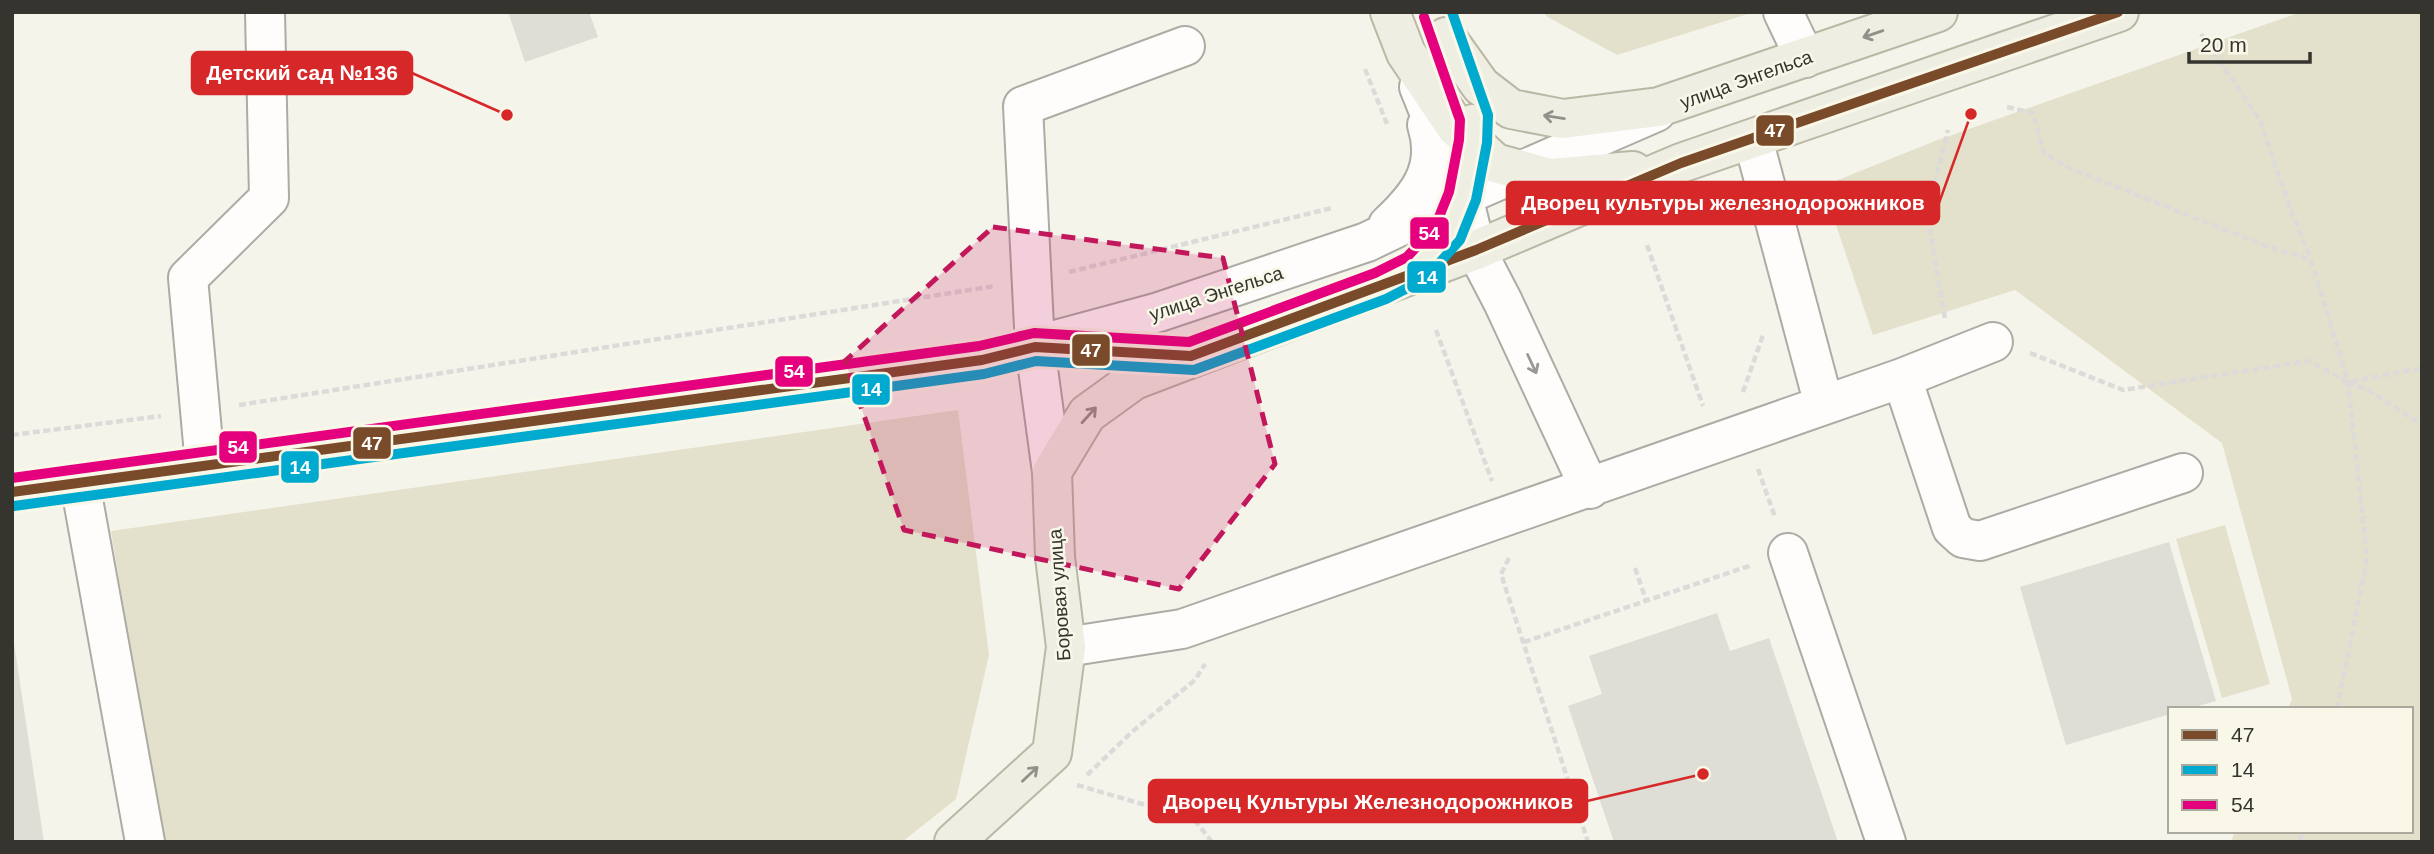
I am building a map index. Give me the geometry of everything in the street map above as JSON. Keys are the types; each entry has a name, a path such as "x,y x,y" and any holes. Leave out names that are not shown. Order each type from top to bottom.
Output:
{"main road":[{"path":"1390,12 1406,53 1456,127 1495,163 1550,178 1606,175 1681,163"},
{"name":"улица Энгельса","path":"1693,97 1938,12"},
{"name":"улица Энгельса","path":"1191,356 1476,250 1681,163 2119,12"},
{"path":"1442,24 1481,86 1511,109 1563,119 1659,107 1693,97"},
{"path":"1381,286 1416,268 1447,235 1463,196 1473,142 1474,118 1442,24"},
{"path":"1052,472 1087,414 1133,380 1191,356"},
{"name":"Боровая улица","path":"954,842 1052,753 1066,647 1055,557 1052,472"}],"street":[{"path":"205,465 188,278 269,198 265,12"},
{"path":"1783,12 1805,58"},
{"name":"Боровая улица","path":"1052,472 1035,347 1023,106 1185,46"},
{"path":"1406,53 1463,196 1476,250 1590,489"},
{"name":"улица Энгельса","path":"1367,242 1419,195 1430,164 1430,134 1406,53"},
{"name":"улица Энгельса","path":"1035,347 1159,312 1367,242 1463,196 1693,97"},
{"path":"1753,139 1824,405"},
{"path":"1066,647 1182,629 1590,489 1902,378 1993,342"},
{"path":"12,492 968,362 1035,347"},
{"name":"улица Энгельса","path":"1035,347 1191,356"},
{"path":"1902,378 1952,528 1963,538 1980,541 2183,473"},
{"path":"80,483 145,842"},
{"path":"1787,553 1886,842"}],"path":[{"path":"2202,34 2260,120 2311,260 2348,382 2367,559 2337,707"},
{"path":"1365,69 1387,126"},
{"path":"2007,107 2033,113 2045,154 2074,170 2266,246 2311,260"},
{"path":"1948,130 1927,214 1944,313 1956,356"},
{"path":"12,435 200,411 1032,280 1341,206"},
{"path":"1647,245 1702,402"},
{"path":"1524,642 1787,553 1757,465 1742,389 1763,336 1760,323"},
{"path":"1436,330 1505,517"},
{"path":"1993,342 2123,390 2308,361 2368,390 2422,425"},
{"path":"2348,382 2422,368"},
{"path":"1635,568 1646,600"},
{"path":"1501,574 1588,842"},
{"path":"1067,794 1133,731 1195,680"},
{"path":"1077,785 1142,804 1186,809 1212,842"}],"highlighted area":[{"path":"993,227 1223,258 1275,464 1179,589 904,530 845,361"}],"shaded area":[{"path":"1545,12 1754,12 1617,55 1546,16"},
{"path":"2301,12 2422,12 2422,842 2231,842 2234,833 2413,833 2413,707 2289,707 2292,699 2222,443 2015,290 1873,335 1823,186 1935,141"},
{"path":"958,410 989,655 956,799 902,842 162,842 111,531"},
{"path":"2225,525 2270,684 2222,698 2176,539"}],"building":[{"path":"508,12 589,12 598,37 525,62"},
{"path":"2169,542 2216,701 2195,707 2168,707 2168,715 2066,745 2020,587"},
{"path":"1717,613 1730,651 1769,638 1838,842 1614,842 1568,706 1602,694 1589,656"},
{"path":"14,643 44,842 12,842"}],"transit line":[{"name":"14","path":"14,506 984,374 1036,361 1194,370 1386,299 1425,279 1460,240 1476,200 1487,143 1488,115 1452,12"},
{"name":"47","path":"12,492 982,360 1035,347 1191,356 1476,250 1681,163 2118,12"},
{"name":"54","path":"12,478 979,346 1034,333 1189,342 1375,273 1407,257 1435,227 1449,192 1460,120 1424,17"}],"place":[{"name":"Дворец культуры железнодорожников","path":"1971,114"},
{"name":"Детский сад №136","path":"507,115"},
{"name":"Дворец Культуры Железнодорожников","path":"1703,774"}]}
